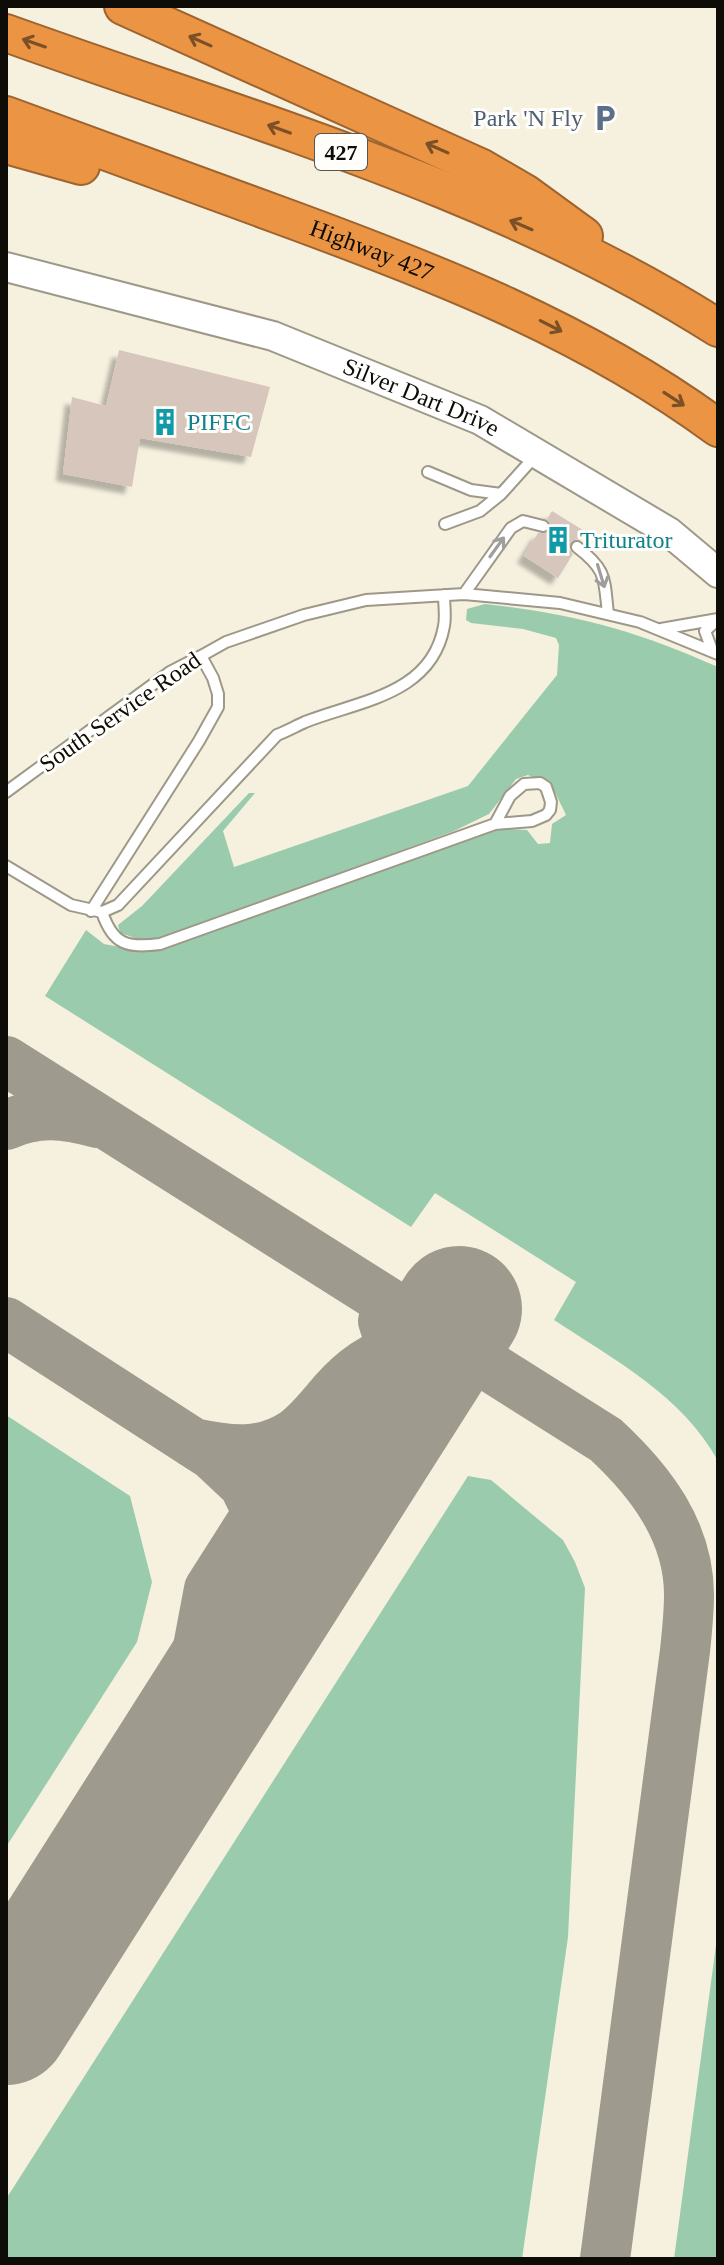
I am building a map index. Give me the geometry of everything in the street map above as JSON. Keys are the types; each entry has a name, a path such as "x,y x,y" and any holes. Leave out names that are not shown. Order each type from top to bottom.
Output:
{"highway":[{"path":"123,6 482,168 525,193 666,295"},
{"name":"427","path":"6,33 393,172 566,244 666,295 718,328"},
{"name":"Highway 427","path":"6,115 350,241 508,305 629,370 718,428"},
{"path":"6,145 350,241"}],"street":[{"name":"Silver Dart Drive","path":"6,267 273,336 480,420 669,532 718,573"},
{"name":"Silver Dart Drive","path":"6,283 91,291"}],"lane":[{"path":"445,524 480,511 501,494 537,454"},
{"path":"428,472 471,490 501,494"},
{"path":"464,594 511,528 523,521 543,526"},
{"path":"577,547 597,562 608,614"},
{"name":"South Service Road","path":"6,792 170,672 226,642 304,615 366,600 464,594 560,603 660,629 715,652"},
{"path":"6,866 71,905 96,912 118,905 277,735 305,722 376,700 398,689 423,667 438,645 445,624 444,595"},
{"name":"South Service Road","path":"660,629 718,620"},
{"name":"South Service Road","path":"715,652 705,631 718,620"},
{"path":"96,912 218,707 213,678 201,656"},
{"path":"96,912 108,930 126,944 160,944 495,824 532,821 546,815 551,802 546,787 540,783 524,784 510,796 495,824"}],"green space":[{"path":"485,604 604,625 660,643 718,667 718,1461 686,1417 666,1398 623,1365 554,1320 576,1282 435,1193 411,1227 45,996 86,930 104,944 154,951 484,833 506,829 527,830 538,844 550,843 552,824 566,815 552,786 528,775 516,779 489,814 454,831 161,939 148,942 120,933 118,925 142,906 249,793 255,793 223,831 234,867 468,786 557,675 559,645 556,638 466,620 467,609"},
{"path":"6,1415 130,1496 152,1582 137,1642 6,1847"},
{"path":"468,1476 491,1480 563,1540 585,1588 568,1937 522,2259 6,2259 6,2199"},
{"path":"718,1930 718,2259 674,2259"}],"building":[{"name":"PIFFC","path":"119,350 270,387 251,457 140,438 132,487 63,474 72,397 106,406"},
{"name":"Triturator","path":"552,511 586,532 581,540 575,539 570,543 569,549 573,554 558,578 524,556 538,533 549,531 551,525 547,519"}],"taxiway":[{"path":"6,1061 606,1440 638,1473 664,1509 682,1550 687,1572 687,1630 605,2259"},
{"path":"6,1125 51,1115 97,1123"},
{"path":"383,1321 397,1365 392,1416"},
{"path":"6,1322 212,1455 244,1485 263,1524 269,1562 267,1590 249,1642"},
{"path":"193,1443 246,1449 283,1440 306,1424 349,1377 364,1365 394,1351 428,1348 467,1355"},
{"path":"178,1753 209,1589 334,1392"}],"runway":[{"path":"6,2022 459,1309"}],"place":[{"name":"Park 'N Fly","path":"605,118"},
{"name":"PIFFC","path":"165,422"},
{"name":"Triturator","path":"558,540"}]}
